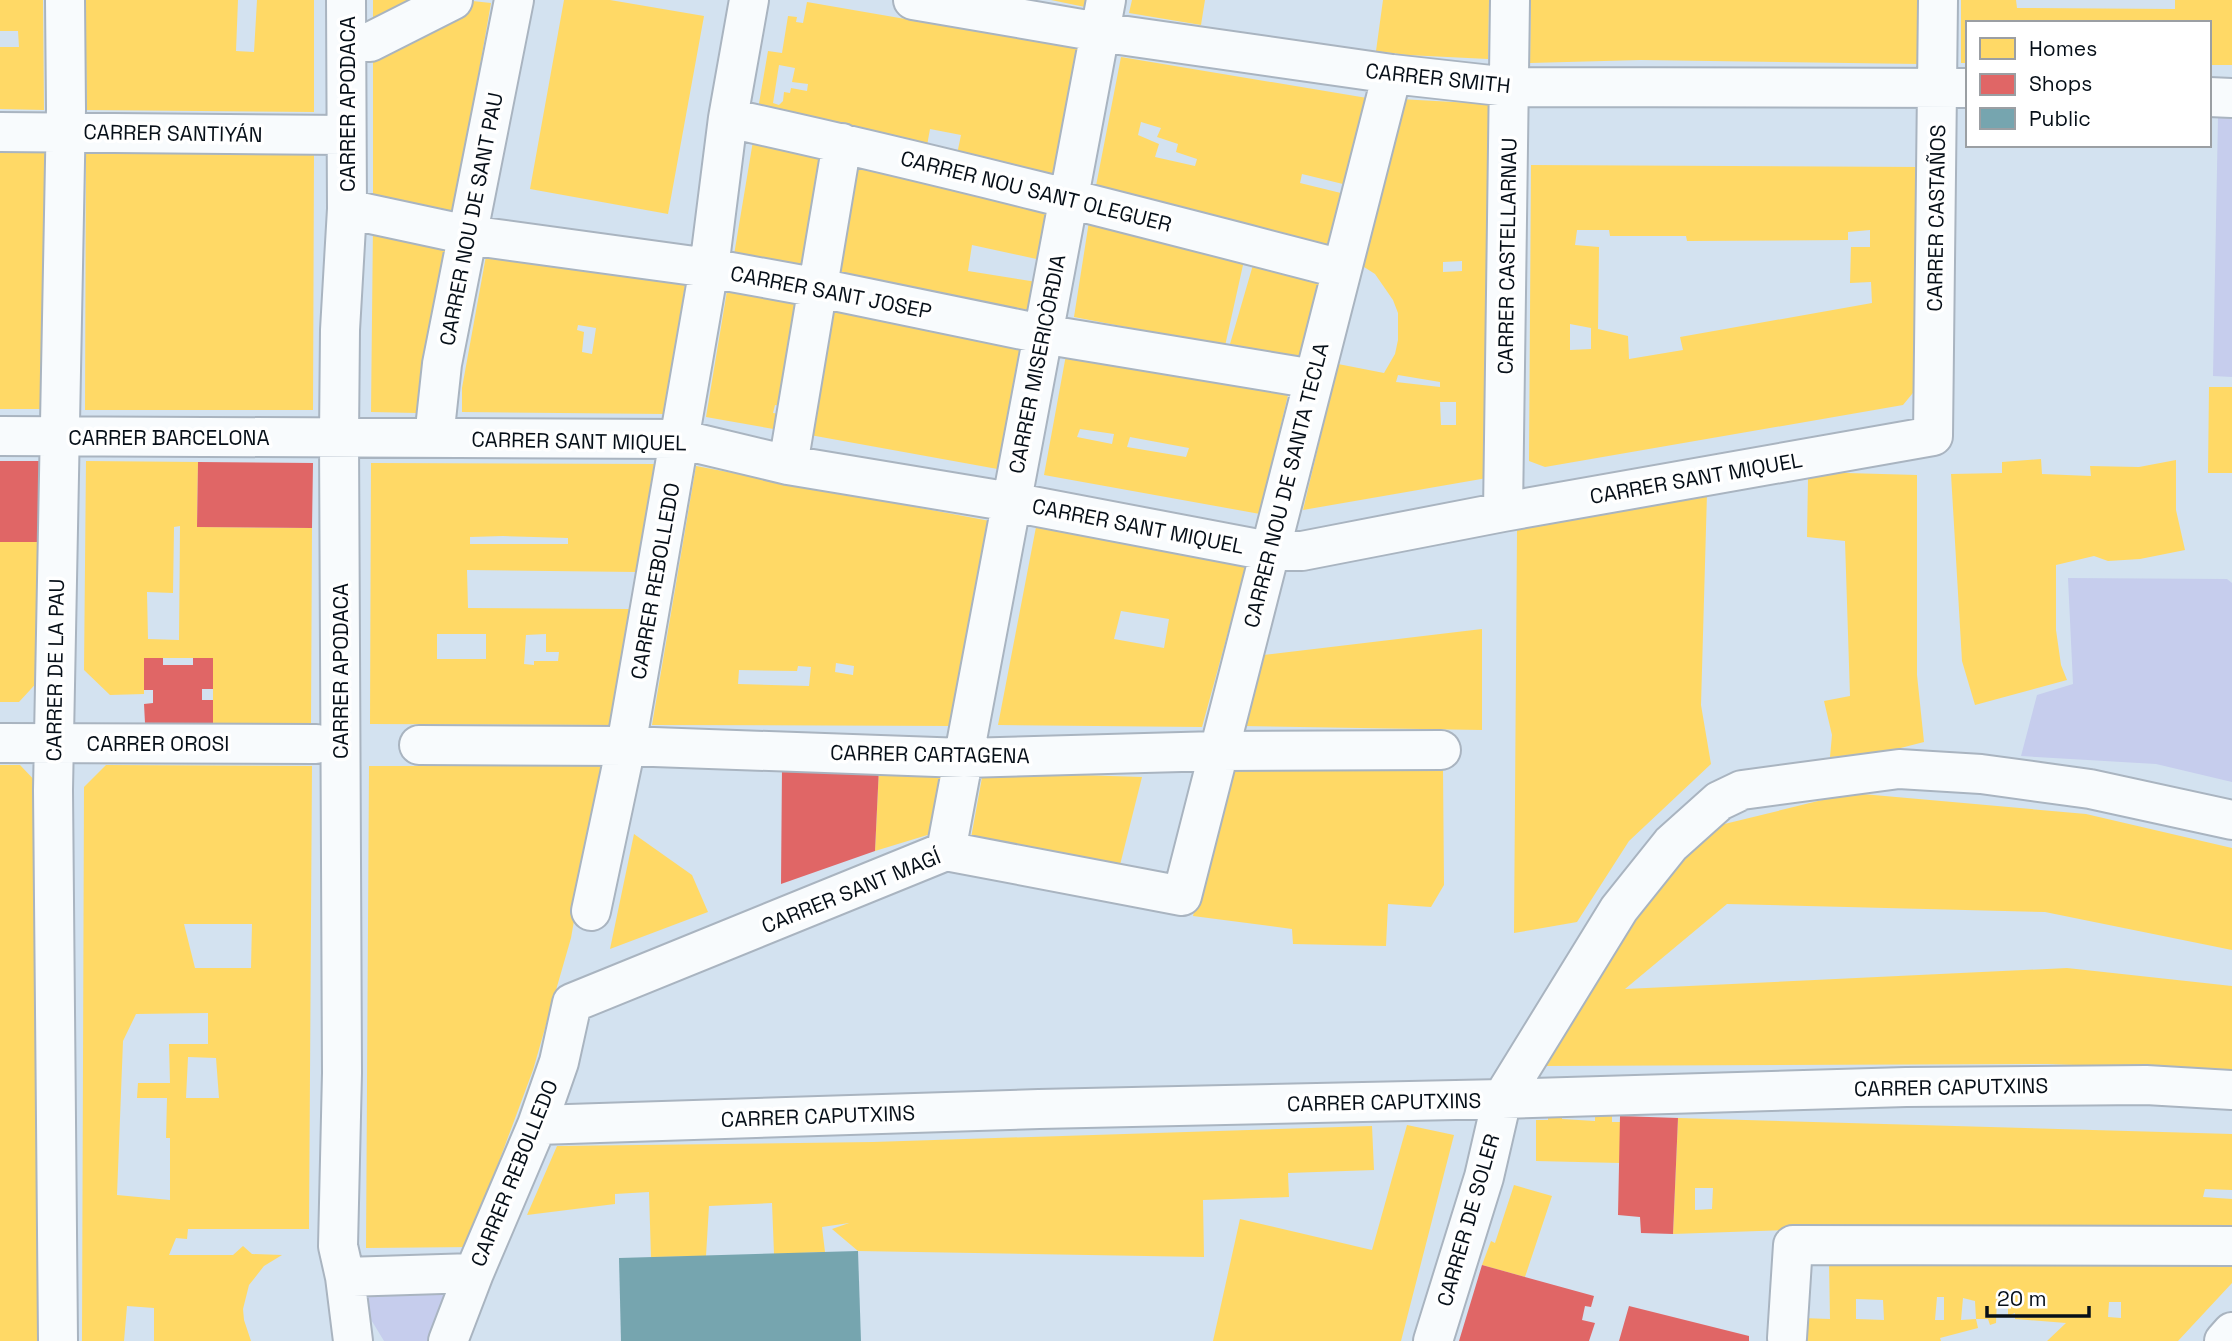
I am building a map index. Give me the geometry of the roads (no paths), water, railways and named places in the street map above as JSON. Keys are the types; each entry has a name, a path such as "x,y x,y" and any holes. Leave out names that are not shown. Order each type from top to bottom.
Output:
{"street":[{"name":"CARRER DE LA PAU","path":"58,1341 53,743 66,131 65,0"},
{"name":"CARRER APODACA","path":"346,0 347,209 340,330 328,743 342,1073 338,1246 353,1341"},
{"path":"347,42 370,42 453,0"},
{"name":"CARRER NOU DE SANT PAU","path":"434,438 442,364 514,0"},
{"name":"CARRER REBOLLEDO","path":"591,911 626,746 709,268 728,118 749,0"},
{"name":"CARRER SMITH","path":"913,0 1103,16 1392,74 1509,87 1953,88"},
{"name":"CARRER CASTELLARNAU","path":"1503,512 1510,0"},
{"name":"CARRER CASTAÑOS","path":"1933,436 1953,88 1938,0"},
{"name":"CARRER MISERICÒRDIA","path":"946,851 1103,16"},
{"name":"CARRER NOU DE SANTA TECLA","path":"1182,896 1392,74"},
{"path":"2211,97 2232,97"},
{"name":"CARRER NOU SANT OLEGUER","path":"728,118 1069,198 1342,269"},
{"name":"CARRER SANTIYÁN","path":"0,132 346,135"},
{"path":"788,464 842,143"},
{"name":"CARRER SANT JOSEP","path":"347,209 468,235 709,268 1042,334 1314,379"},
{"name":"CARRER BARCELONA","path":"0,436 338,437"},
{"name":"CARRER SANT MIQUEL","path":"338,437 679,439 788,464 1011,502 1269,551 1302,551 1503,512 1933,436"},
{"name":"CARRER OROSI","path":"0,743 328,743"},
{"name":"CARRER CARTAGENA","path":"419,745 626,746 964,758 1218,751 1441,750"},
{"name":"CARRER DE SOLER","path":"1433,1341 1484,1177 1502,1099 1619,909 1671,844 1720,801 1742,790 1899,769 1980,774 2090,789 2232,820"},
{"name":"CARRER SANT MAGÍ","path":"572,1003 946,851 1182,896"},
{"name":"CARRER REBOLLEDO","path":"449,1341 474,1272 537,1125 559,1062 572,1003"},
{"name":"CARRER CAPUTXINS","path":"537,1125 1920,1087 2146,1085 2232,1090"},
{"path":"1787,1338 1793,1245 2232,1247"},
{"path":"345,1277 474,1272"},
{"path":"2224,1341 2232,1332"}]}
